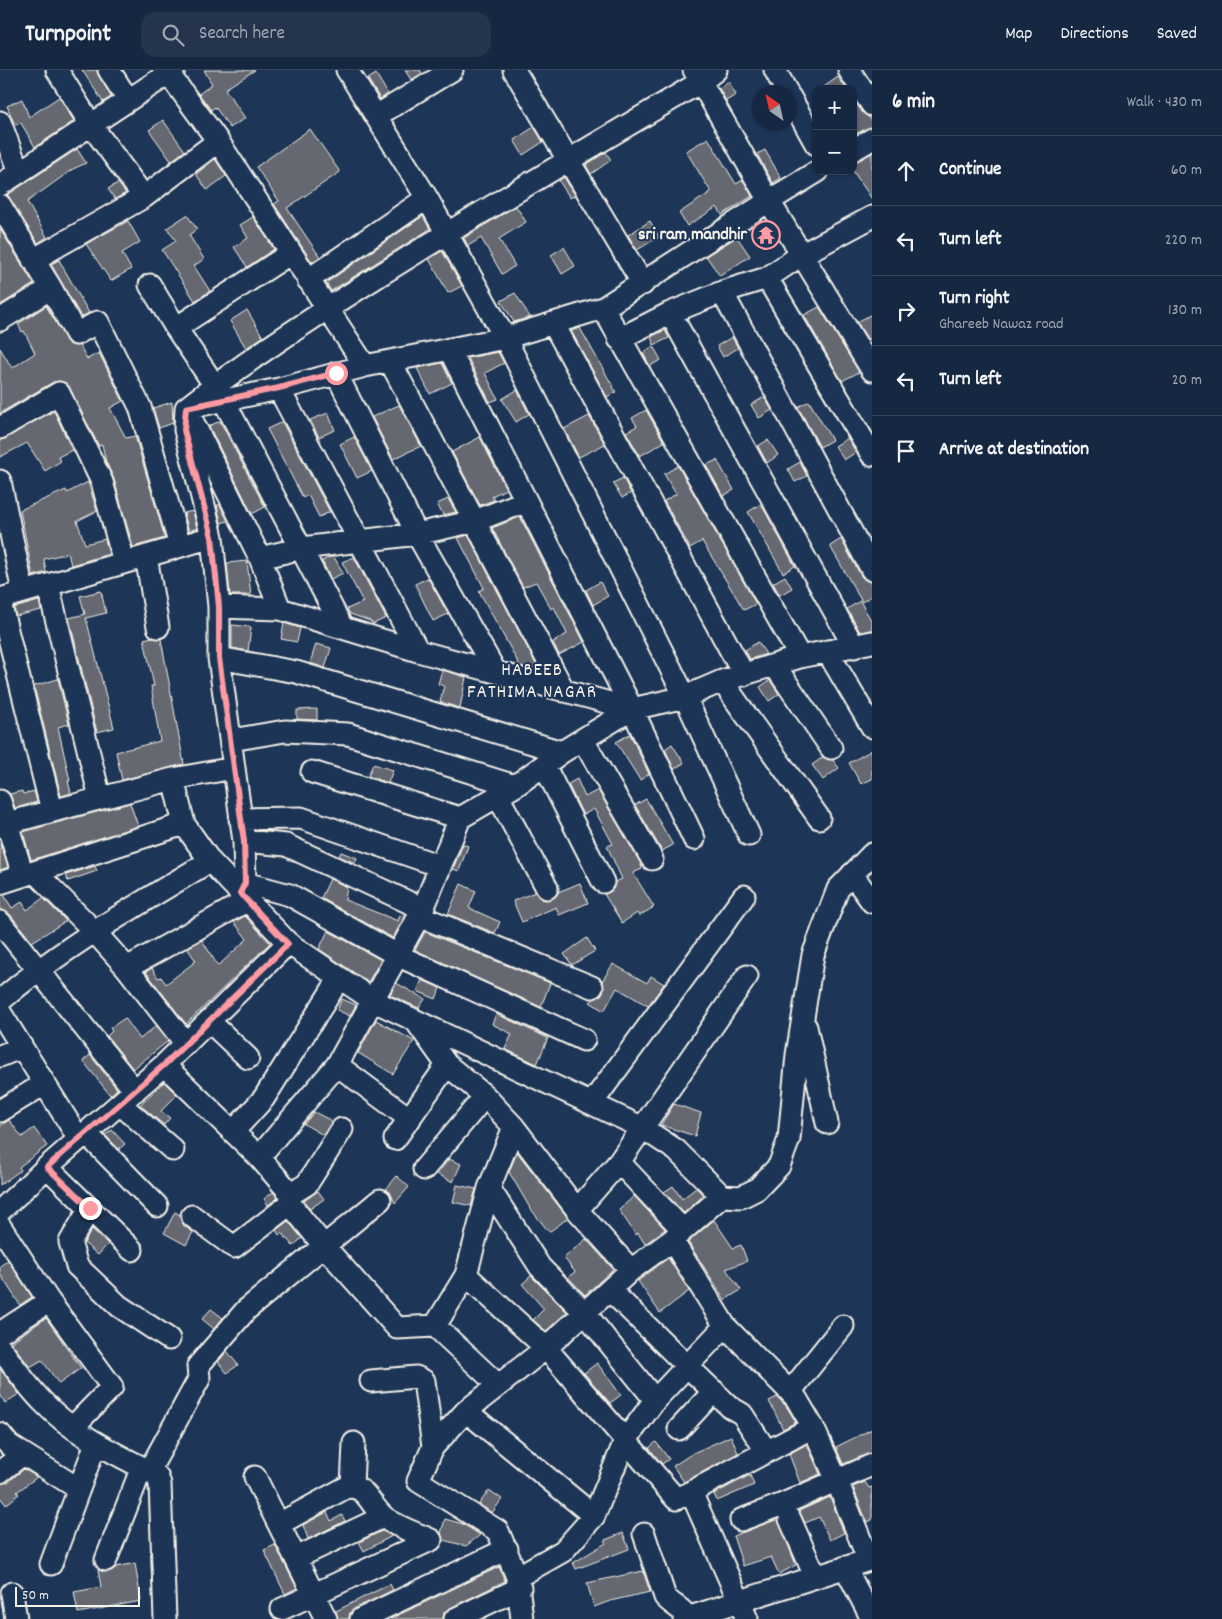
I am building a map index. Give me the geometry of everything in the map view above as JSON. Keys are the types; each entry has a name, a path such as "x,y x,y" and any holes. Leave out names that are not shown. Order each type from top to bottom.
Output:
{"street":[{"path":"57,70 91,125 144,197"},
{"path":"109,70 128,100"},
{"path":"347,70 428,198 505,338 685,697 749,835"},
{"path":"376,116 452,70"},
{"path":"514,70 644,284"},
{"path":"774,70 783,85"},
{"path":"849,70 872,105"},
{"path":"0,185 19,174 169,71 218,141 366,366"},
{"path":"186,408 219,392 327,309 447,233 568,161 704,74 768,201 872,370"},
{"path":"797,110 812,137"},
{"path":"0,122 19,174"},
{"path":"857,148 872,139"},
{"path":"33,260 144,197 218,141"},
{"path":"219,392 279,388 366,366 505,338 603,308 644,284 768,201 812,175"},
{"path":"308,280 428,198"},
{"path":"0,205 51,288 76,334 98,322 140,408 180,546"},
{"path":"619,339 670,313 722,292 767,278 801,255 870,222"},
{"path":"176,328 291,253"},
{"path":"767,278 872,455"},
{"path":"150,285 219,392 342,626"},
{"path":"0,320 51,288"},
{"path":"722,292 872,570"},
{"path":"603,308 800,657"},
{"path":"259,1156 337,1066 422,912 460,818 506,791 562,752 632,709 685,697 722,681 800,657 863,645 670,313"},
{"path":"553,323 744,675"},
{"path":"449,349 632,709 694,840"},
{"path":"390,362 564,691"},
{"path":"336,373 417,534 495,671"},
{"path":"279,388 418,651"},
{"path":"0,428 59,393 102,482 124,562"},
{"path":"186,408 184,430 212,537 219,607 219,658 244,841 244,892"},
{"path":"186,408 260,558 280,609"},
{"path":"0,482 23,592"},
{"path":"260,558 302,548 417,534 475,521 526,501"},
{"path":"52,811 0,601 23,592 212,537"},
{"path":"146,556 158,627"},
{"path":"48,585 100,798"},
{"path":"219,607 280,609 342,626 418,651 632,709"},
{"path":"827,651 872,727"},
{"path":"219,658 296,672 562,752"},
{"path":"775,666 830,748"},
{"path":"722,681 819,818"},
{"path":"231,740 285,731 348,734 506,791 547,888"},
{"path":"583,740 652,859"},
{"path":"544,765 603,882"},
{"path":"3,825 173,778 234,768"},
{"path":"312,772 460,818"},
{"path":"173,778 184,824 210,861 244,892 288,944 374,1001 641,1127 676,1150 722,1196 741,1197 757,1189 778,1166 789,1139 813,955 838,889 872,854"},
{"path":"0,801 3,825 29,874 94,930 127,968 186,1044"},
{"path":"240,819 301,818 440,866"},
{"path":"0,883 184,824"},
{"path":"244,841 286,845 422,912 592,987"},
{"path":"0,1001 37,970 94,930 210,861"},
{"path":"852,874 872,902"},
{"path":"127,968 244,892 290,895 398,956 584,1040"},
{"path":"592,1103 744,896"},
{"path":"0,922 37,970 128,1097 174,1150"},
{"path":"0,1211 47,1167 164,1065 288,944"},
{"path":"577,1210 619,1162 641,1127 747,976"},
{"path":"233,1132 264,1098 339,979"},
{"path":"0,1012 44,1084 83,1136 157,1206"},
{"path":"413,1018 447,1065 486,1096 514,1127 577,1210 631,1270"},
{"path":"804,1018 827,1123"},
{"path":"210,1021 248,1058"},
{"path":"0,1056 22,1047"},
{"path":"164,1065 259,1156 324,1246 397,1328 435,1326 498,1385"},
{"path":"395,1139 447,1065"},
{"path":"337,1066 410,1119"},
{"path":"0,1110 44,1084"},
{"path":"424,1169 486,1096"},
{"path":"435,1326 466,1275 489,1188 514,1127"},
{"path":"192,1216 234,1247 307,1184 342,1129"},
{"path":"619,1162 678,1235 725,1326 796,1398 813,1427 838,1481 870,1559 737,1600 686,1619 682,1610 670,1603 665,1597 644,1534"},
{"path":"47,1167 132,1250"},
{"path":"489,1188 540,1267 585,1313 655,1400"},
{"path":"522,1619 519,1582 498,1530 418,1481 433,1447 466,1411 546,1348 611,1291 631,1270 678,1235 722,1196"},
{"path":"106,1560 145,1469 199,1379 198,1366 246,1310 380,1200"},
{"path":"90,1208 70,1242 77,1266 119,1306 169,1339"},
{"path":"0,1226 49,1301 112,1386 73,1427"},
{"path":"466,1275 546,1348 676,1499 813,1427"},
{"path":"611,1291 730,1407 742,1414 767,1452"},
{"path":"0,1333 49,1301"},
{"path":"455,1619 519,1582 563,1551 594,1516 625,1441 655,1400 686,1365 725,1326"},
{"path":"790,1392 842,1326"},
{"path":"0,1348 44,1403 73,1427 96,1443 157,1476 160,1484 165,1619"},
{"path":"371,1381 416,1376 424,1380 433,1447"},
{"path":"679,1429 714,1391"},
{"path":"466,1411 594,1516"},
{"path":"1,1436 9,1445 79,1489"},
{"path":"51,1564 96,1443"},
{"path":"352,1486 354,1443"},
{"path":"0,1472 23,1454"},
{"path":"741,1520 838,1481 872,1465"},
{"path":"255,1477 326,1619"},
{"path":"279,1524 352,1486 362,1491 383,1517 431,1540 282,1609"},
{"path":"691,1492 747,1619"},
{"path":"296,1558 383,1517"},
{"path":"790,1519 815,1576"},
{"path":"361,1619 507,1549"},
{"path":"845,1567 872,1619"},
{"path":"12,1593 16,1619"}],"building":[{"path":"82,70 97,70 111,97 103,102"},
{"path":"204,70 255,70 225,89 245,118 230,128 215,107 211,110 199,94 212,84"},
{"path":"405,70 420,70 422,73 411,80"},
{"path":"376,74 388,94 380,99 368,79"},
{"path":"838,77 843,85 827,85"},
{"path":"729,82 736,95 726,101 719,88"},
{"path":"59,97 74,121 35,147 21,123 15,125 7,106 22,99 29,117"},
{"path":"857,105 862,112 872,120 872,127 857,133"},
{"path":"163,120 185,151 171,161 149,130"},
{"path":"534,127 543,142 523,155 514,140"},
{"path":"310,129 340,172 287,208 320,257 312,262 274,204 279,201 256,167"},
{"path":"708,138 736,184 743,180 752,196 722,215 717,207 687,226 679,213 711,192 686,151"},
{"path":"77,149 86,163 73,169 27,202 47,237 38,243 7,195"},
{"path":"765,150 781,178 773,183 757,154"},
{"path":"606,152 611,160 591,174 586,165"},
{"path":"872,153 872,199 856,175 857,160"},
{"path":"215,159 226,176 207,190 196,174"},
{"path":"564,177 575,195 570,198 559,181"},
{"path":"118,183 126,193 115,199 108,189"},
{"path":"516,206 526,222 499,239 515,266 502,274 481,238 468,246 464,238"},
{"path":"187,215 197,229 189,235 204,259 194,266 210,291 195,301 162,250 176,241 167,228"},
{"path":"423,216 430,229 331,291 326,283"},
{"path":"253,217 274,249 247,267 234,247 248,238 240,225"},
{"path":"128,221 140,242 122,253 131,269 111,281 86,244"},
{"path":"650,221 659,237 637,250 628,235"},
{"path":"0,229 34,284 0,305"},
{"path":"737,237 750,256 720,276 706,256"},
{"path":"564,247 575,266 562,274 551,255"},
{"path":"442,251 462,286 448,293 429,259"},
{"path":"59,260 89,313 81,317 51,264"},
{"path":"515,293 530,317 514,322 501,301"},
{"path":"46,306 69,344 80,346 87,359 99,353 123,401 110,408 126,438 135,436 165,538 133,547 102,444 99,446 66,383 60,381 53,382 0,413 0,348 12,368 35,353 24,331 22,332 18,324"},
{"path":"819,307 859,372 842,381 804,315"},
{"path":"247,310 263,337 246,348 230,321"},
{"path":"872,314 872,338 868,340 857,322"},
{"path":"580,328 616,392 607,397 571,331"},
{"path":"665,330 669,338 654,345 651,337"},
{"path":"732,337 738,348 723,357 717,346"},
{"path":"653,346 661,360 650,366 643,353"},
{"path":"498,352 504,363 485,373 498,399 490,402 468,358"},
{"path":"442,363 452,383 430,394 417,368"},
{"path":"517,390 529,414 516,422 502,399"},
{"path":"764,397 772,410 759,418 751,405"},
{"path":"809,401 832,440 820,447 798,407"},
{"path":"172,402 173,423 159,428 153,408"},
{"path":"399,405 421,446 393,459 372,417"},
{"path":"646,410 664,442 640,456 626,432 637,426 632,418"},
{"path":"54,411 72,450 58,457 61,461 45,471 27,443 0,457 0,440"},
{"path":"328,413 335,430 319,437 310,420"},
{"path":"589,416 605,444 579,457 564,429"},
{"path":"220,421 265,507 252,514 209,426"},
{"path":"282,422 330,512 319,517 308,495 303,498 267,429"},
{"path":"354,437 372,471 357,478 340,444"},
{"path":"480,437 506,489 492,496 494,500 480,505 452,452"},
{"path":"848,438 856,452 844,460 835,446"},
{"path":"768,440 778,455 767,463 758,446"},
{"path":"717,460 734,490 723,496 706,465"},
{"path":"800,462 807,476 795,482 788,469"},
{"path":"678,466 756,604 744,610 702,541 690,548 664,501 676,494 664,474"},
{"path":"623,478 631,493 622,498 613,483"},
{"path":"88,482 97,511 77,521 85,544 105,539 109,554 71,565 68,553 44,559 46,572 33,576 20,510 66,490 67,493"},
{"path":"448,499 456,512 443,515 437,504"},
{"path":"761,504 795,566 783,573 748,512"},
{"path":"217,505 220,505 228,521 221,523"},
{"path":"193,511 197,528 189,531 184,513"},
{"path":"520,517 584,642 559,655 553,642 567,634 554,607 551,609 536,582 523,587 492,528"},
{"path":"468,535 539,671 520,666 479,591 484,588 458,538"},
{"path":"841,539 861,576 872,582 872,596 862,602 830,546"},
{"path":"334,557 343,573 331,579 322,561"},
{"path":"354,557 386,618 373,624 370,621 350,614 347,609 363,602 342,562"},
{"path":"247,561 251,595 230,595 227,563"},
{"path":"785,576 792,588 780,595 773,583"},
{"path":"428,578 448,614 433,621 415,584"},
{"path":"600,582 608,596 593,605 586,590"},
{"path":"101,591 106,613 86,618 114,728 97,732 69,618 85,614 80,596"},
{"path":"39,601 41,610 16,616 14,608"},
{"path":"860,601 872,622 872,630 860,632 847,609"},
{"path":"284,623 300,628 297,642 281,639"},
{"path":"232,625 251,627 248,651 232,648"},
{"path":"152,637 161,639 184,764 122,780 116,752 160,741 151,686 154,686 144,639"},
{"path":"758,642 766,654 750,659 745,650"},
{"path":"316,644 331,648 325,668 310,663"},
{"path":"442,670 466,677 460,708 440,702 444,686 438,684"},
{"path":"58,679 69,724 58,727 71,793 61,796 34,686"},
{"path":"770,680 779,694 769,701 760,687"},
{"path":"317,709 317,720 297,719 297,710"},
{"path":"630,734 649,774 640,780 616,742"},
{"path":"672,744 684,763 674,769 665,749"},
{"path":"872,750 872,779 861,784 849,763"},
{"path":"823,757 833,760 839,768 823,780 812,765"},
{"path":"373,764 393,770 388,783 368,776"},
{"path":"577,779 585,797 598,790 641,864 642,869 633,873 654,907 639,916 637,913 622,923 604,894 613,889 615,882 622,879 607,846 613,844 594,809 583,815 568,784"},
{"path":"22,791 23,794 34,791 37,802 15,808 10,794"},
{"path":"646,799 673,845 662,851 635,805"},
{"path":"130,803 138,826 31,860 23,832"},
{"path":"0,843 8,867 0,870"},
{"path":"463,844 468,846 459,871 453,869"},
{"path":"341,852 357,858 355,863 339,856"},
{"path":"95,866 97,871 68,881 66,875"},
{"path":"330,879 347,887 345,900 398,921 400,915 405,916 393,938 321,898"},
{"path":"580,883 588,903 559,915 556,907 522,922 513,901 535,892 541,899 552,899 558,892"},
{"path":"461,884 476,891 469,908 500,922 495,933 448,914"},
{"path":"0,895 4,895 12,908 22,902 27,910 43,898 66,921 32,942 10,914 0,910"},
{"path":"245,916 270,943 186,1024 146,972 152,968 158,978 161,977 166,984 196,961 187,948 202,940 218,966 247,939 234,922"},
{"path":"328,931 381,960 368,982 319,949"},
{"path":"425,932 550,983 541,1007 415,950"},
{"path":"587,938 595,951 572,965 564,954"},
{"path":"613,964 647,983 651,976 664,984 648,1006 617,988 604,1011 590,1002 603,992 602,981"},
{"path":"422,980 440,988 436,999 417,991"},
{"path":"396,983 425,999 419,1008 390,995"},
{"path":"342,999 356,1005 350,1016 337,1010"},
{"path":"496,1014 548,1038 537,1064 505,1049 512,1034 492,1024"},
{"path":"125,1018 140,1039 156,1026 168,1041 133,1069 107,1036 112,1031 110,1028"},
{"path":"376,1020 414,1041 393,1074 358,1053"},
{"path":"90,1055 117,1089 110,1095 83,1061"},
{"path":"164,1082 177,1095 161,1111 170,1118 164,1125 140,1105"},
{"path":"674,1104 701,1113 695,1136 661,1125"},
{"path":"314,1112 332,1121 323,1135 304,1124"},
{"path":"9,1120 22,1137 34,1128 47,1146 19,1167 21,1170 0,1185 0,1126"},
{"path":"112,1130 125,1144 119,1149 105,1135"},
{"path":"517,1152 568,1218 549,1232 530,1208 509,1172"},
{"path":"449,1159 461,1164 453,1182 437,1174"},
{"path":"397,1176 409,1187 395,1203 390,1192 386,1189"},
{"path":"457,1185 476,1189 471,1206 453,1202"},
{"path":"673,1186 682,1199 696,1188 704,1195 684,1213 664,1192"},
{"path":"318,1191 324,1199 310,1209 304,1201"},
{"path":"273,1192 278,1198 268,1205 264,1199"},
{"path":"634,1196 665,1229 645,1244 638,1233 636,1235 619,1210"},
{"path":"175,1212 180,1215 184,1226 193,1232 186,1245 164,1233"},
{"path":"714,1220 733,1248 741,1245 747,1261 726,1269 741,1290 725,1300 688,1242"},
{"path":"288,1221 302,1238 293,1246 282,1233 279,1235 276,1230"},
{"path":"92,1229 108,1244 98,1255 84,1243"},
{"path":"586,1239 613,1269 585,1295 568,1277 575,1272 564,1258"},
{"path":"668,1258 689,1291 660,1313 638,1281"},
{"path":"8,1260 32,1297 20,1305 0,1274 0,1266"},
{"path":"531,1276 567,1312 546,1331 533,1320 544,1309 522,1284"},
{"path":"211,1309 223,1318 214,1329 202,1319"},
{"path":"46,1318 81,1368 59,1384 42,1360 30,1367 11,1342"},
{"path":"227,1351 238,1365 227,1373 218,1362"},
{"path":"597,1363 621,1395 610,1403 584,1373"},
{"path":"0,1369 19,1394 5,1403 0,1394"},
{"path":"777,1397 786,1406 796,1422 783,1429 769,1401"},
{"path":"872,1429 872,1453 843,1464 836,1447"},
{"path":"731,1436 738,1453 684,1482 673,1466 693,1453"},
{"path":"656,1442 669,1459 662,1464 649,1448"},
{"path":"807,1444 820,1474 800,1483 789,1454"},
{"path":"24,1469 37,1477 17,1492 19,1494 6,1505 0,1497 0,1484 8,1482"},
{"path":"750,1475 754,1485 717,1501 714,1494"},
{"path":"865,1482 869,1488 872,1487 872,1520 867,1522 853,1487"},
{"path":"489,1490 502,1499 492,1513 479,1504"},
{"path":"830,1497 844,1533 830,1540 819,1517 805,1523 799,1511"},
{"path":"327,1512 331,1521 342,1515 345,1521 308,1539 303,1525"},
{"path":"445,1519 463,1524 480,1535 466,1546 443,1540 441,1533"},
{"path":"778,1519 796,1565 779,1574 771,1557 743,1566 733,1536"},
{"path":"382,1531 392,1536 364,1551 359,1542"},
{"path":"623,1533 629,1549 576,1569 573,1563 606,1543 605,1540"},
{"path":"275,1545 297,1588 285,1594 264,1550"},
{"path":"135,1563 141,1601 78,1613 74,1592 101,1587 98,1570 108,1572 116,1567"},
{"path":"499,1567 505,1581 450,1608 444,1612 443,1619 390,1619"},
{"path":"643,1571 650,1592 610,1601 594,1607 587,1583"},
{"path":"390,1584 393,1590 356,1608 350,1612 349,1619 338,1619 336,1611"}],"place":[{"name":"sri ram mandhir","path":"766,235"}],"district":[{"name":"HABEEB FATHIMA NAGAR","path":"532,682"}],"route":[{"path":"90,1208 47,1167 164,1065 288,944 240,893 245,883 244,841 219,658 219,607 212,537 184,430 186,408 279,388 336,373"}]}
